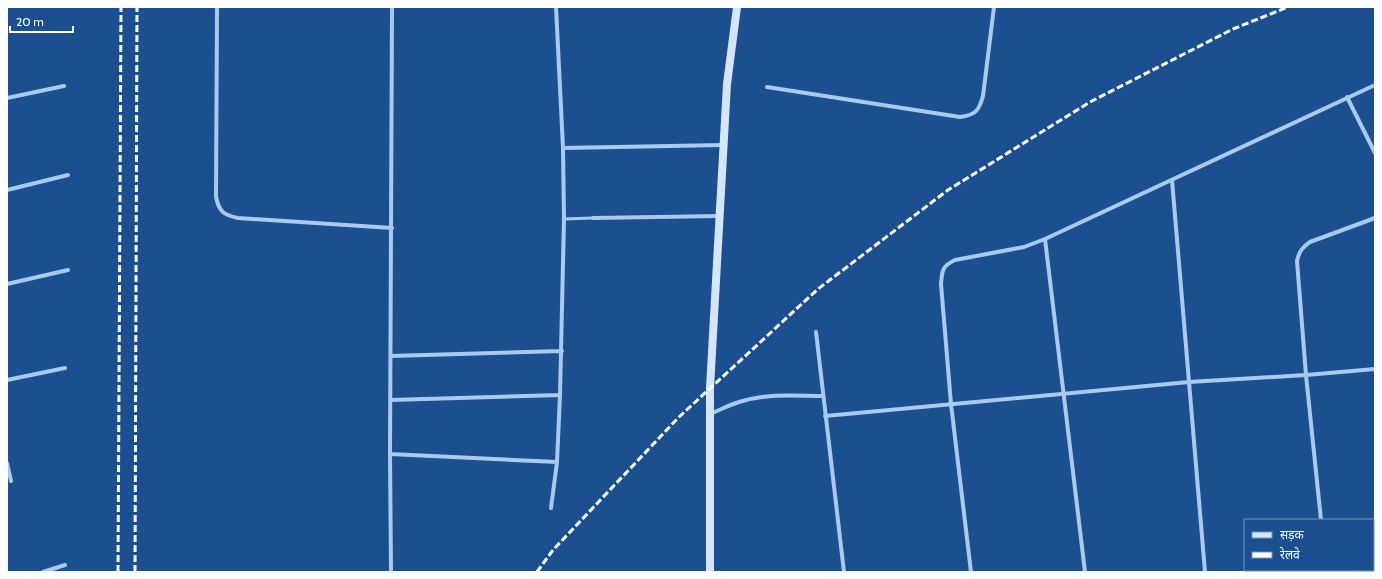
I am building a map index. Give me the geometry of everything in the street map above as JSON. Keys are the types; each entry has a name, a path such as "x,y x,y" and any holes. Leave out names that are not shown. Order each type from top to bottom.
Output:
{"street":[{"path":"218,7 216,196 219,209 228,216 238,218 392,228"},
{"path":"391,572 390,454 392,7"},
{"path":"551,508 557,462 562,351 564,219 563,148 556,7"},
{"path":"710,572 710,388 726,84 737,7"},
{"path":"767,86 960,117 972,115 980,106 983,96 994,7"},
{"path":"971,572 951,404 941,284 943,268 948,263 955,260 1024,247 1045,239 1375,85"},
{"path":"7,98 64,86"},
{"path":"1347,97 1375,153"},
{"path":"563,148 723,145"},
{"path":"7,190 68,175"},
{"path":"1172,180 1205,572"},
{"path":"593,218 719,216"},
{"path":"1321,519 1306,375 1297,261 1299,252 1303,246 1310,242 1375,218"},
{"path":"1045,239 1085,572"},
{"path":"7,284 68,270"},
{"path":"816,332 844,572"},
{"path":"391,356 562,351"},
{"path":"7,380 65,368"},
{"path":"826,416 1189,382 1375,369"},
{"path":"391,400 560,395"},
{"path":"710,414 740,402 757,398 778,395 823,396"},
{"path":"390,454 557,462"},
{"path":"7,463 11,481"},
{"path":"43,572 65,565"}],"lane":[{"path":"564,219 593,218"}],"railway":[{"path":"118,572 121,7"},
{"path":"135,572 137,7"},
{"path":"537,572 553,550 679,417 818,289 948,190 1090,102 1233,29 1288,7"}]}
